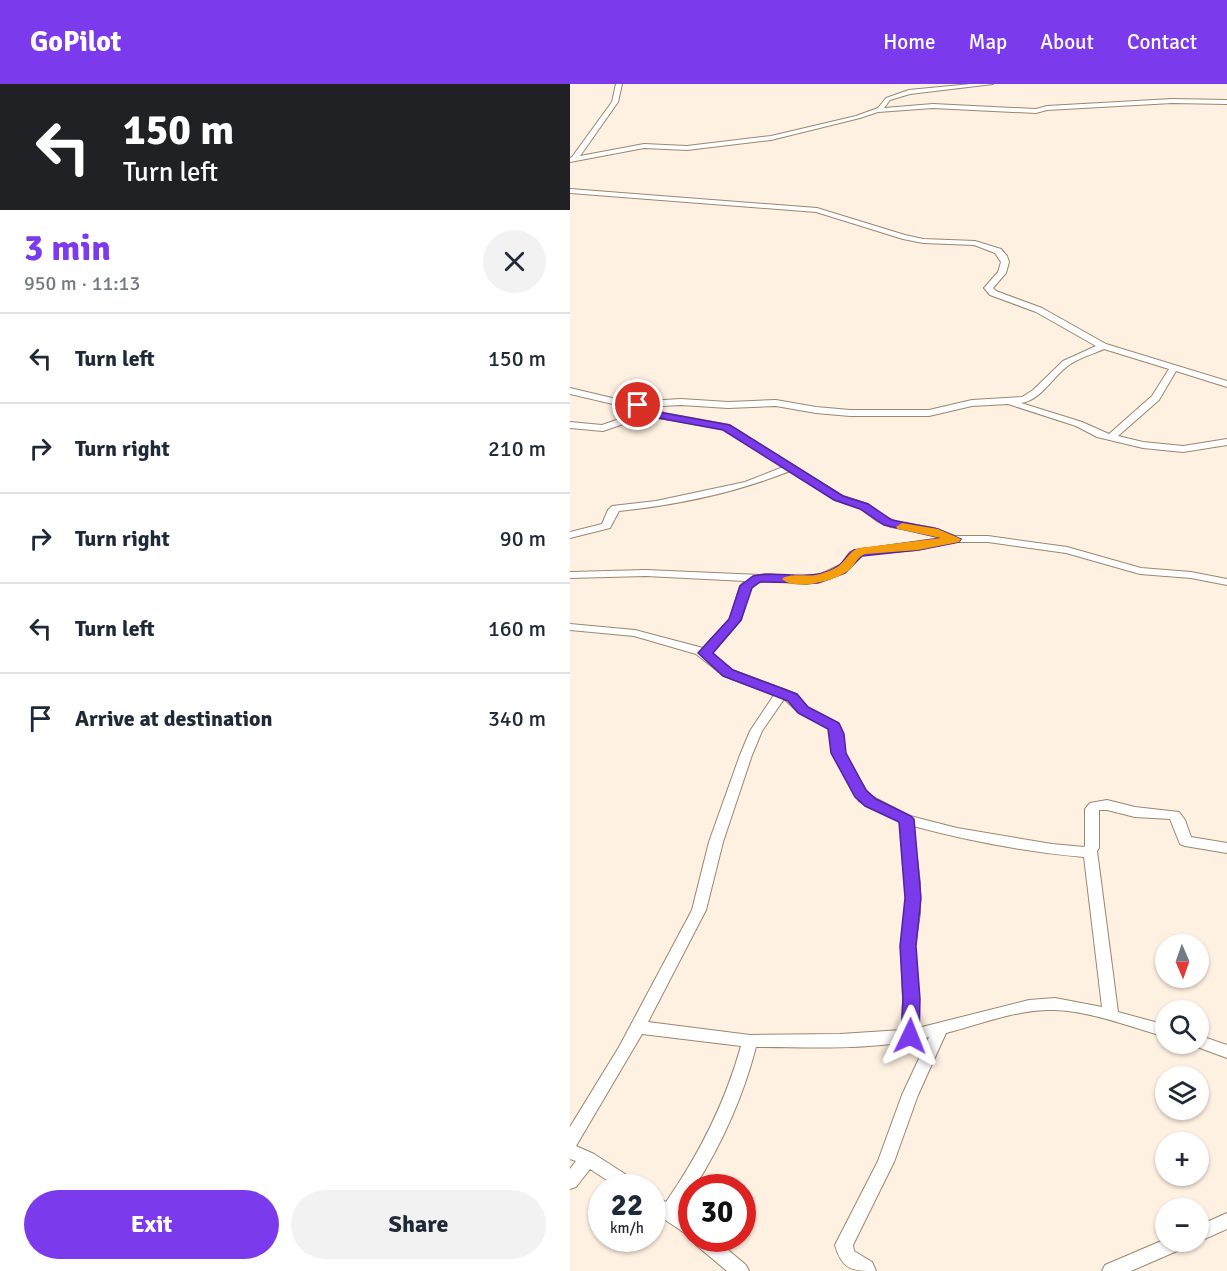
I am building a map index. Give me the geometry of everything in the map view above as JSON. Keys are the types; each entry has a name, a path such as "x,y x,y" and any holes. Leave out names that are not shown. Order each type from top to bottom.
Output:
{"street":[{"path":"572,160 615,102 619,84"},
{"path":"878,110 888,99 909,92 990,84"},
{"path":"572,160 644,146 687,148 771,138 878,110 933,106 1030,111 1172,101 1227,102"},
{"path":"570,191 817,210 903,237 923,241 968,242 988,247 998,251 1005,262 1002,273 991,284 989,291 1039,310 1102,346 1227,384"},
{"path":"629,405 681,402 728,405 776,403 831,412 916,414 972,403 1011,402 1028,398 1066,363 1102,346"},
{"path":"1111,438 1156,398 1173,369"},
{"path":"570,391 677,418 717,425 734,431 838,498 864,506 889,523 934,531 955,539"},
{"path":"1011,402 1079,424 1111,438 1143,445 1183,449 1227,442"},
{"path":"570,425 603,428 634,418 677,418"},
{"path":"570,536 606,526 616,508 656,504 748,484 789,468"},
{"path":"570,575 646,573 813,580 840,570 846,566 850,557 858,552 918,547 955,539 988,539 1067,550 1130,569 1191,575 1227,582"},
{"path":"705,653 735,620 746,586 757,578"},
{"path":"570,627 635,633 705,653 728,673 792,698 803,710 834,726 838,753 864,798 906,819 957,833 1052,849 1090,850"},
{"path":"570,1142 638,1027 699,910 716,842 756,731 782,693"},
{"path":"1111,1015 1090,850 1093,842 1092,809 1100,805 1135,812 1174,815 1185,841 1227,848"},
{"path":"906,819 913,883 913,913 908,946 911,999 910,1036"},
{"path":"638,1027 750,1041 840,1040 910,1036 1029,1006 1055,1004 1111,1015 1155,1028"},
{"path":"867,1271 847,1256 844,1245 849,1230 886,1162 907,1103 940,1030"},
{"path":"669,1212 699,1169 733,1099 750,1041"},
{"path":"1209,1045 1227,1052"},
{"path":"570,1151 611,1174"},
{"path":"570,1182 588,1159"},
{"path":"666,1210 678,1219"},
{"path":"1209,1229 1227,1221"},
{"path":"717,1252 740,1271"},
{"path":"1111,1271 1155,1252"}],"slow traffic":[{"path":"788,579 807,581 833,574 846,566 854,554 864,551 918,547 955,539 934,531 902,527"}],"route":[{"path":"638,405 629,405 662,416 726,427 838,498 864,506 889,523 934,531 955,539 918,547 858,552 850,557 846,566 840,570 813,580 757,578 746,586 735,620 705,653 728,673 792,698 810,715 834,726 838,753 860,793 871,802 906,819 913,883 913,913 908,946 911,999 910,1036"}]}
